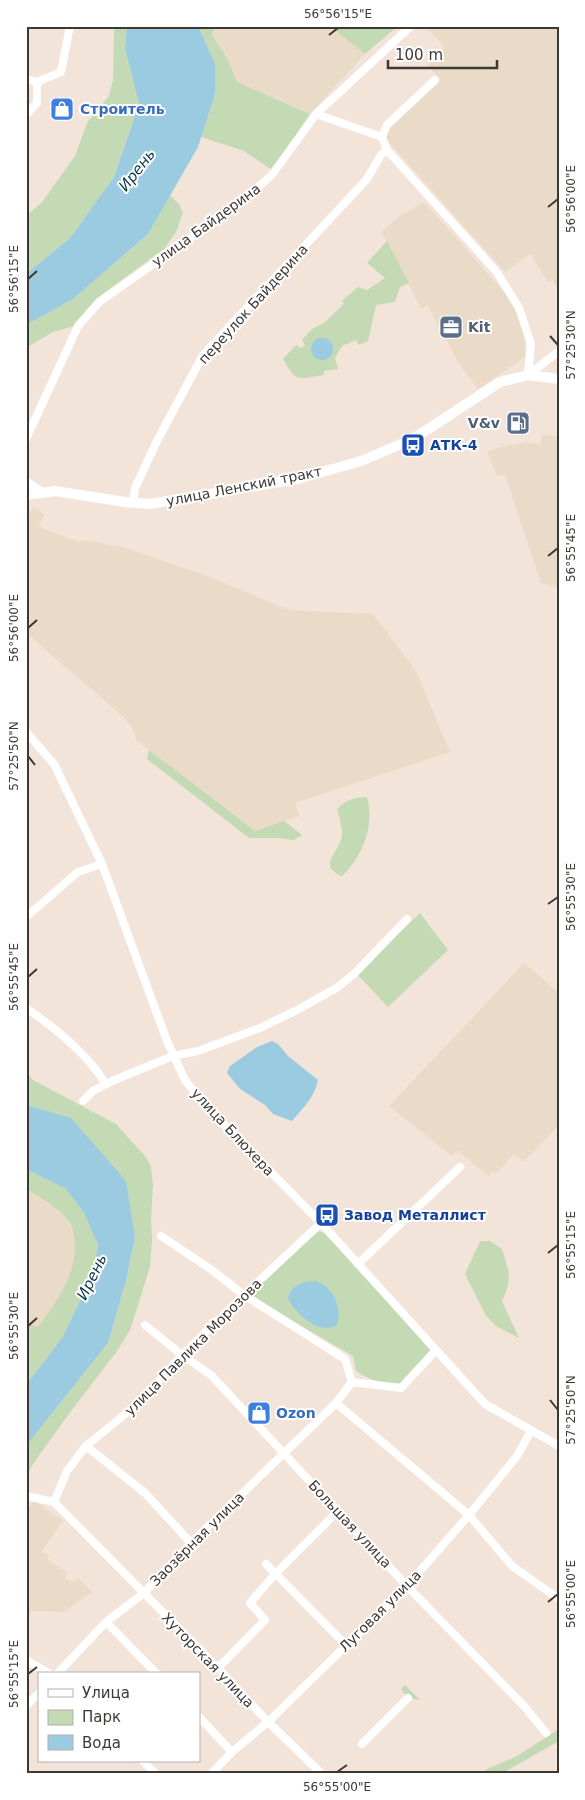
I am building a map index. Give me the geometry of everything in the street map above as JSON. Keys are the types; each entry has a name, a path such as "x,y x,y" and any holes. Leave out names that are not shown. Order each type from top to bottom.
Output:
{"main road":[{"name":"улица Ленский тракт","path":"26,495 55,491 150,504 297,479 361,461 413,439 500,382 528,375 559,379"}],"street":[{"path":"26,79 37,82 62,72 70,26"},
{"name":"улица Байдерина","path":"26,440 78,326 99,302 236,206 271,176 316,114 344,86 411,26"},
{"path":"382,137 387,125 436,80"},
{"path":"26,114 37,103 37,82"},
{"path":"316,114 382,137 388,150 496,271 519,308 531,344 528,375"},
{"name":"переулок Байдерина","path":"133,502 136,488 157,441 203,356 367,179 381,155 388,150"},
{"path":"528,375 559,351"},
{"path":"26,481 44,492"},
{"name":"улица Блюхера","path":"26,732 54,764 102,864 167,1041 185,1080 204,1104 321,1223 485,1404 559,1446"},
{"path":"26,917 78,872 102,864"},
{"path":"83,1101 93,1091 106,1084 174,1056 198,1051 260,1028 338,987 407,918"},
{"path":"26,1008 61,1034 94,1066 106,1084"},
{"path":"358,1264 460,1167"},
{"name":"улица Павлика Морозова","path":"54,1502 68,1471 86,1446 140,1402 182,1355 321,1223"},
{"path":"161,1236 212,1270 244,1295 345,1359 352,1382 401,1388 436,1350"},
{"name":"Большая улица","path":"145,1325 182,1355 212,1375 407,1586 515,1697 546,1733"},
{"name":"Заозёрная улица","path":"59,1672 106,1622 144,1593 191,1543 336,1403 352,1382"},
{"path":"336,1403 469,1515 512,1566 559,1599"},
{"name":"Луговая улица","path":"211,1774 232,1752 268,1722 407,1586 517,1456 531,1431"},
{"path":"86,1446 145,1493 191,1543"},
{"path":"26,1496 54,1502"},
{"name":"Хуторская улица","path":"54,1502 218,1668 268,1722 322,1774"},
{"path":"218,1668 265,1620 250,1603 275,1574 338,1511"},
{"path":"266,1564 346,1645"},
{"path":"106,1622 155,1672"},
{"path":"26,1660 47,1672"},
{"path":"26,1706 38,1694"},
{"path":"362,1744 408,1698"},
{"path":"200,1718 232,1752"},
{"path":"144,1762 156,1774"}],"shaded area":[{"path":"215,26 330,26 365,54 310,114 237,82 227,58 212,35"},
{"path":"425,26 559,26 559,291 552,280 548,282 530,254 505,272 385,138 389,126 439,78 427,64 444,47"},
{"path":"424,202 505,293 513,305 524,334 525,357 478,389 458,362 428,306 421,309 387,241 381,233 397,218"},
{"path":"542,434 559,437 559,588 541,583 505,474 497,476 487,451 525,442 540,444"},
{"path":"34,507 45,515 38,525 48,531 80,542 84,540 123,547 210,577 289,610 373,614 416,671 450,752 295,803 299,816 256,831 182,777 136,740 134,731 125,718 26,633 26,517"},
{"path":"524,963 559,993 559,1125 524,1162 514,1154 496,1174 493,1171 488,1176 457,1150 452,1156 389,1106"},
{"path":"26,1189 48,1201 72,1225 75,1246 72,1270 57,1302 38,1327 26,1324"},
{"path":"34,1500 63,1520 42,1551 49,1555 48,1560 67,1572 65,1579 73,1582 78,1578 92,1592 64,1612 31,1611 30,1615 26,1615 26,1514"}],"green space":[{"path":"114,26 127,26 125,48 139,104 114,177 70,238 26,274 26,216 42,202 75,156 87,123 109,96 113,80"},
{"path":"198,26 215,26 212,35 227,58 237,82 310,114 272,170 244,151 201,137 215,94 215,64"},
{"path":"330,26 398,26 365,54"},
{"path":"170,195 179,204 183,213 176,232 165,248 100,296 74,326 53,332 26,348 26,325 73,299 148,234"},
{"path":"387,241 409,283 400,287 395,302 376,305 368,341 359,345 356,340 342,346 335,358 338,369 324,371 324,375 308,378 295,376 283,359 296,345 301,348 305,345 302,340 312,329 324,323 344,304 342,301 358,287 367,290 385,278 367,263"},
{"path":"149,750 255,831 284,821 302,835 294,840 249,838 147,759"},
{"path":"367,797 369,818 365,840 356,859 342,876 338,875 330,868 331,859 340,843 342,834 337,809 343,803 350,800"},
{"path":"420,913 448,950 388,1007 357,974"},
{"path":"26,1072 33,1080 116,1124 146,1157 151,1167 153,1185 150,1267 130,1330 117,1351 31,1467 26,1478 26,1446 108,1343 126,1281 135,1237 71,1119 26,1105"},
{"path":"26,1169 66,1189 84,1213 98,1245 92,1276 62,1338 26,1385 27,1324 38,1327 53,1306 70,1273 75,1249 73,1228 67,1219 51,1204 26,1189"},
{"path":"318,1231 324,1233 354,1263 430,1350 402,1383 378,1381 361,1374 356,1371 353,1356 255,1299 252,1293 256,1287"},
{"path":"480,1241 490,1241 502,1249 509,1281 502,1301 519,1338 496,1326 486,1316 465,1274"},
{"path":"405,1685 420,1700 408,1698 401,1689"},
{"path":"559,1729 559,1741 501,1774 476,1774 517,1756"}],"water":[{"name":"Ирень","path":"127,26 198,26 215,64 215,94 198,147 148,234 73,299 26,325 26,274 70,238 114,177 139,104 125,48"},
{"path":"322,338 330,341 333,349 330,357 322,360 314,357 311,349 314,341"},
{"path":"272,1041 278,1044 288,1056 318,1080 311,1097 292,1121 273,1114 265,1105 240,1089 227,1073 230,1066 257,1047"},
{"name":"Ирень","path":"26,1105 71,1118 126,1181 135,1237 126,1281 108,1343 26,1446 26,1385 62,1338 92,1276 98,1245 84,1213 66,1189 26,1169"},
{"path":"315,1281 327,1288 335,1298 338,1312 337,1325 330,1328 316,1326 309,1322 302,1317 288,1299 289,1294 297,1285"}],"place":[{"name":"Строитель","path":"62,109"},
{"name":"Kit","path":"451,327"},
{"name":"V&v","path":"518,423"},
{"name":"АТК-4","path":"413,445"},
{"name":"Завод Металлист","path":"327,1215"},
{"name":"Ozon","path":"259,1413"}]}
